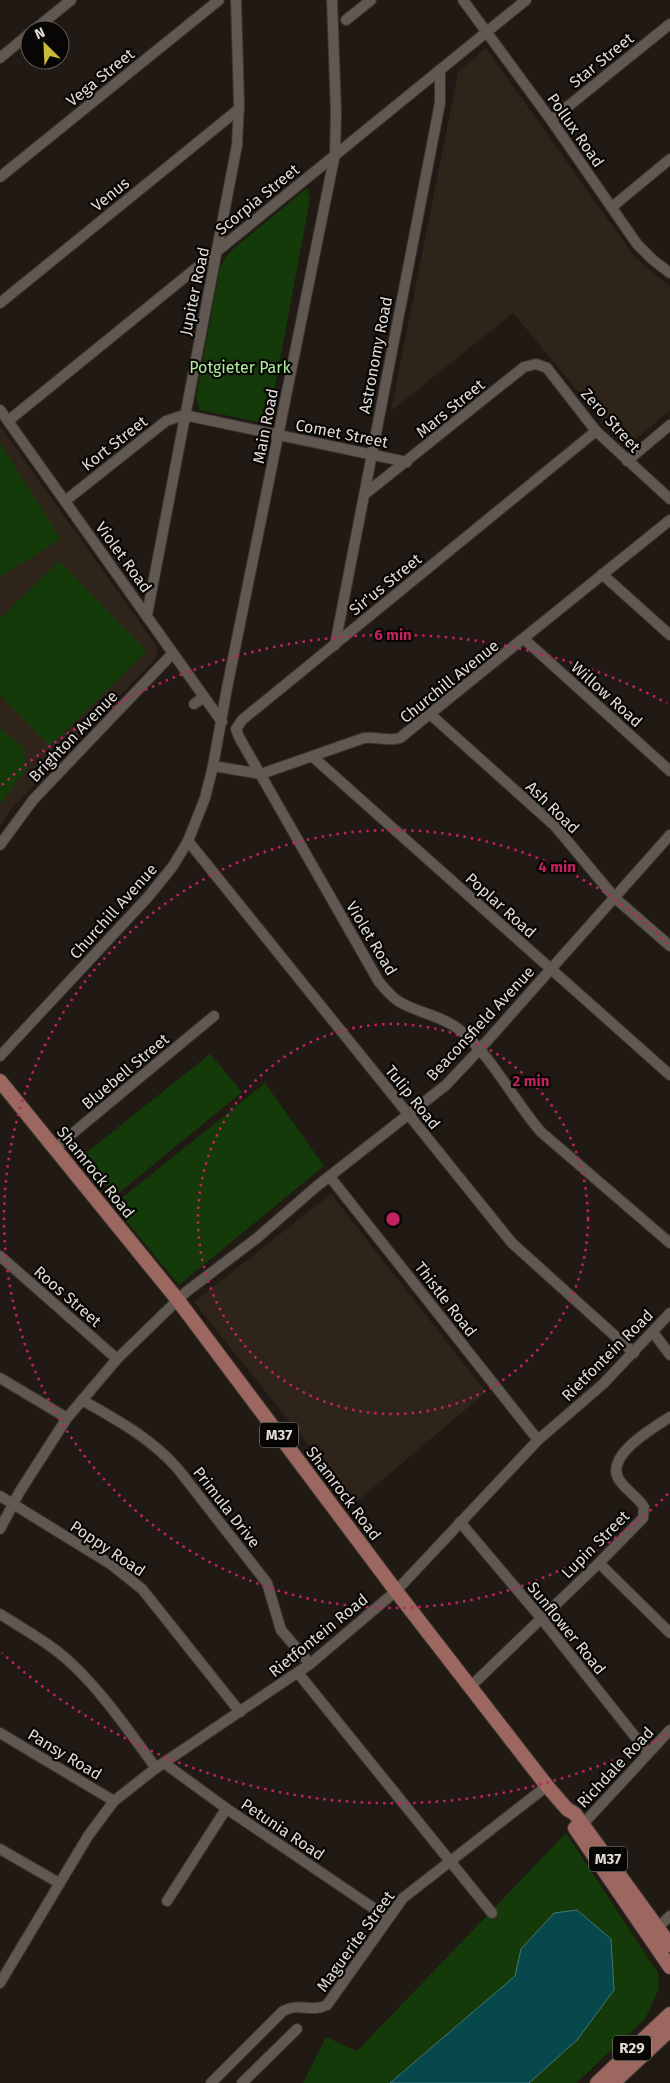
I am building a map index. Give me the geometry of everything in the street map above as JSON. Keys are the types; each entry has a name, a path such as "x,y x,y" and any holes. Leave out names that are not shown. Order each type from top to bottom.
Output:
{"main road":[{"name":"Shamrock Road","path":"0,1081 177,1299 396,1591 567,1810 570,1820 653,1932 670,1945"},
{"name":"Shamrock Road","path":"567,1810 575,1814 583,1824 653,1932 669,1967"},
{"name":"R29","path":"596,2083 669,2013"},
{"name":"R29","path":"613,2083 670,2030"},
{"path":"652,2046 670,2039"}],"street":[{"path":"46,20 71,0"},
{"name":"Vega Street","path":"0,177 220,0"},
{"name":"Jupiter Road","path":"147,615 237,146 239,108 236,0"},
{"name":"Main Road","path":"213,766 227,688 335,154 336,113 332,0"},
{"path":"346,20 371,0"},
{"name":"Pollux Road","path":"463,0 644,252 670,273"},
{"name":"Scorpia Street","path":"8,421 526,0"},
{"name":"Star Street","path":"551,120 670,24"},
{"path":"0,58 20,41"},
{"name":"Astronomy Road","path":"335,645 440,103 440,70"},
{"name":"Venus","path":"0,303 239,108"},
{"path":"612,207 670,160"},
{"name":"Zero Street","path":"531,364 541,365 546,368 596,431 670,499"},
{"name":"Mars Street","path":"365,494 520,370 531,364"},
{"name":"Violet Road","path":"0,410 222,722"},
{"name":"Comet Street","path":"184,415 407,462"},
{"name":"Kort Street","path":"65,501 166,421 173,417 184,415"},
{"path":"627,461 670,425"},
{"name":"Sir'us Street","path":"261,774 239,737 236,726 596,431"},
{"name":"Churchill Avenue","path":"0,1056 163,879 188,840 202,806 213,766 261,774 364,738 375,737 395,740 400,738 431,715 670,520"},
{"path":"602,574 670,635"},
{"name":"Willow Road","path":"524,639 670,771"},
{"name":"Brighton Avenue","path":"0,845 33,800 173,653"},
{"path":"194,704 204,697"},
{"name":"Ash Road","path":"431,715 555,826 615,898 670,946"},
{"name":"Poplar Road","path":"313,757 670,1075"},
{"name":"Violet Road","path":"261,774 378,982 397,1000 452,1024 479,1050 541,1132 670,1243"},
{"name":"Beaconsfield Avenue","path":"0,1519 20,1492 66,1418 117,1359 177,1299 227,1259 245,1240 290,1209 446,1085 670,835"},
{"name":"Tulip Road","path":"188,840 512,1243 634,1353"},
{"name":"Bluebell Street","path":"54,1148 214,1016"},
{"name":"Thistle Road","path":"330,1177 538,1440"},
{"name":"Roos Street","path":"0,1256 117,1359"},
{"name":"Rietfontein Road","path":"0,1983 4,1968 88,1836 114,1801 160,1766 298,1673 396,1591 538,1440 586,1400 634,1353 670,1312"},
{"path":"653,1332 670,1355"},
{"path":"0,1378 66,1418"},
{"name":"Primula Drive","path":"82,1400 142,1436 163,1452 173,1463 264,1577 281,1630 310,1664"},
{"name":"Lupin Street","path":"470,1687 643,1518 645,1514 642,1504 619,1481 616,1472 617,1461 621,1455 640,1439 670,1417"},
{"name":"Poppy Road","path":"0,1496 112,1565 142,1589 240,1712"},
{"name":"Beaconsfield Avenue","path":"0,1529 12,1503"},
{"name":"Sunflower Road","path":"460,1522 541,1618 648,1754"},
{"path":"599,1563 670,1633"},
{"name":"Petunia Road","path":"0,1614 50,1646 72,1664 88,1680 160,1766 388,1918"},
{"path":"298,1673 492,1913"},
{"name":"Richdale Road","path":"583,1824 670,1730"},
{"name":"Pansy Road","path":"0,1733 114,1801"},
{"name":"Maguerite Street","path":"211,2083 283,2011 295,2006 316,2009 327,2005 388,1918 414,1888 548,1786"},
{"path":"167,1901 226,1809"},
{"path":"0,1849 59,1883"},
{"path":"653,1932 670,1916"},
{"path":"242,2083 297,2029"}],"shaded area":[{"path":"486,48 634,256 670,287 670,410 631,443 617,438 513,313 391,411 458,72"},
{"path":"0,426 158,648 156,658 10,810 0,826"},
{"path":"331,1194 486,1392 355,1503 194,1302"}],"green space":[{"name":"Potgieter Park","path":"307,188 310,199 268,424 200,410 196,396 220,268 233,249"},
{"path":"0,443 61,539 0,577"},
{"path":"59,561 147,651 50,746 0,695 0,618"},
{"path":"0,728 23,747 27,768 0,804"},
{"path":"210,1054 242,1092 115,1196 82,1156"},
{"path":"265,1083 324,1166 179,1285 113,1205"},
{"path":"566,1833 658,1973 659,1988 645,2019 576,2083 303,2083 326,2037 357,2051"}],"water":[{"path":"577,1910 611,1939 614,1990 577,2040 529,2083 390,2083 515,1976 521,1949 554,1913"}]}
